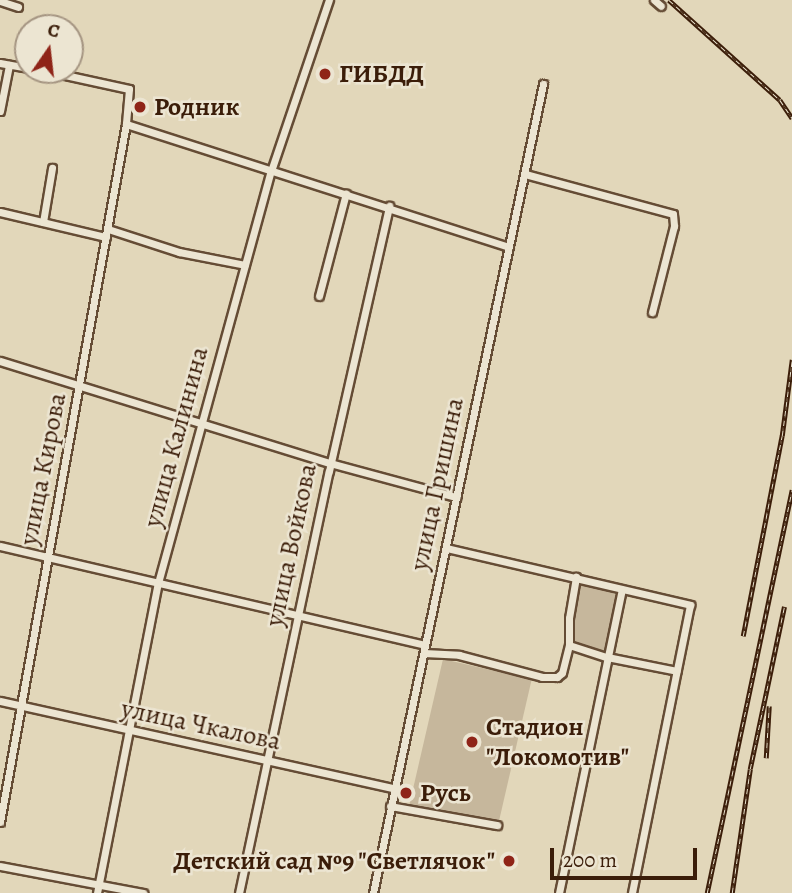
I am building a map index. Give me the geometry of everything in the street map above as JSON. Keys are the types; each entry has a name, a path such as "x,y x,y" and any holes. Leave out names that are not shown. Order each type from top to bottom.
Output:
{"street":[{"name":"улица Калинина","path":"97,893 158,583 271,171 329,0"},
{"path":"654,0 661,6"},
{"path":"0,1 18,7"},
{"path":"0,111 4,64"},
{"name":"улица Кирова","path":"0,822 126,124 129,89 84,79"},
{"name":"улица Гришина","path":"373,893 543,84"},
{"path":"126,124 346,192 509,247"},
{"path":"43,222 52,168"},
{"path":"525,174 673,214 674,226 652,312"},
{"path":"318,296 346,192"},
{"name":"улица Войкова","path":"239,893 330,463 389,206"},
{"path":"0,212 245,265"},
{"path":"0,361 80,388 330,463 456,497"},
{"path":"0,546 298,615 424,649 549,678 562,673 569,645 569,618 576,577"},
{"path":"446,548 690,605 632,893"},
{"path":"559,893 622,589"},
{"path":"569,645 607,657 677,671"},
{"name":"улица Чкалова","path":"0,701 394,788"},
{"path":"390,806 497,825"},
{"path":"0,866 143,893"}],"shaded area":[{"path":"583,583 608,589 617,596 606,654 572,643 570,633 577,586"},
{"name":"Стадион \"Локомотив\"","path":"443,659 532,679 498,825 409,804"}],"railway":[{"path":"669,0 780,100 792,118"},
{"path":"743,636 782,436 792,360"},
{"path":"707,893 792,490"},
{"path":"732,893 750,769 784,607"},
{"path":"766,758 769,706"}],"place":[{"name":"ГИБДД","path":"325,74"},
{"name":"Родник","path":"140,107"},
{"name":"Стадион \"Локомотив\"","path":"472,742"},
{"name":"Русь","path":"406,793"},
{"name":"Детский сад №9 \"Светлячок\"","path":"509,861"}]}
